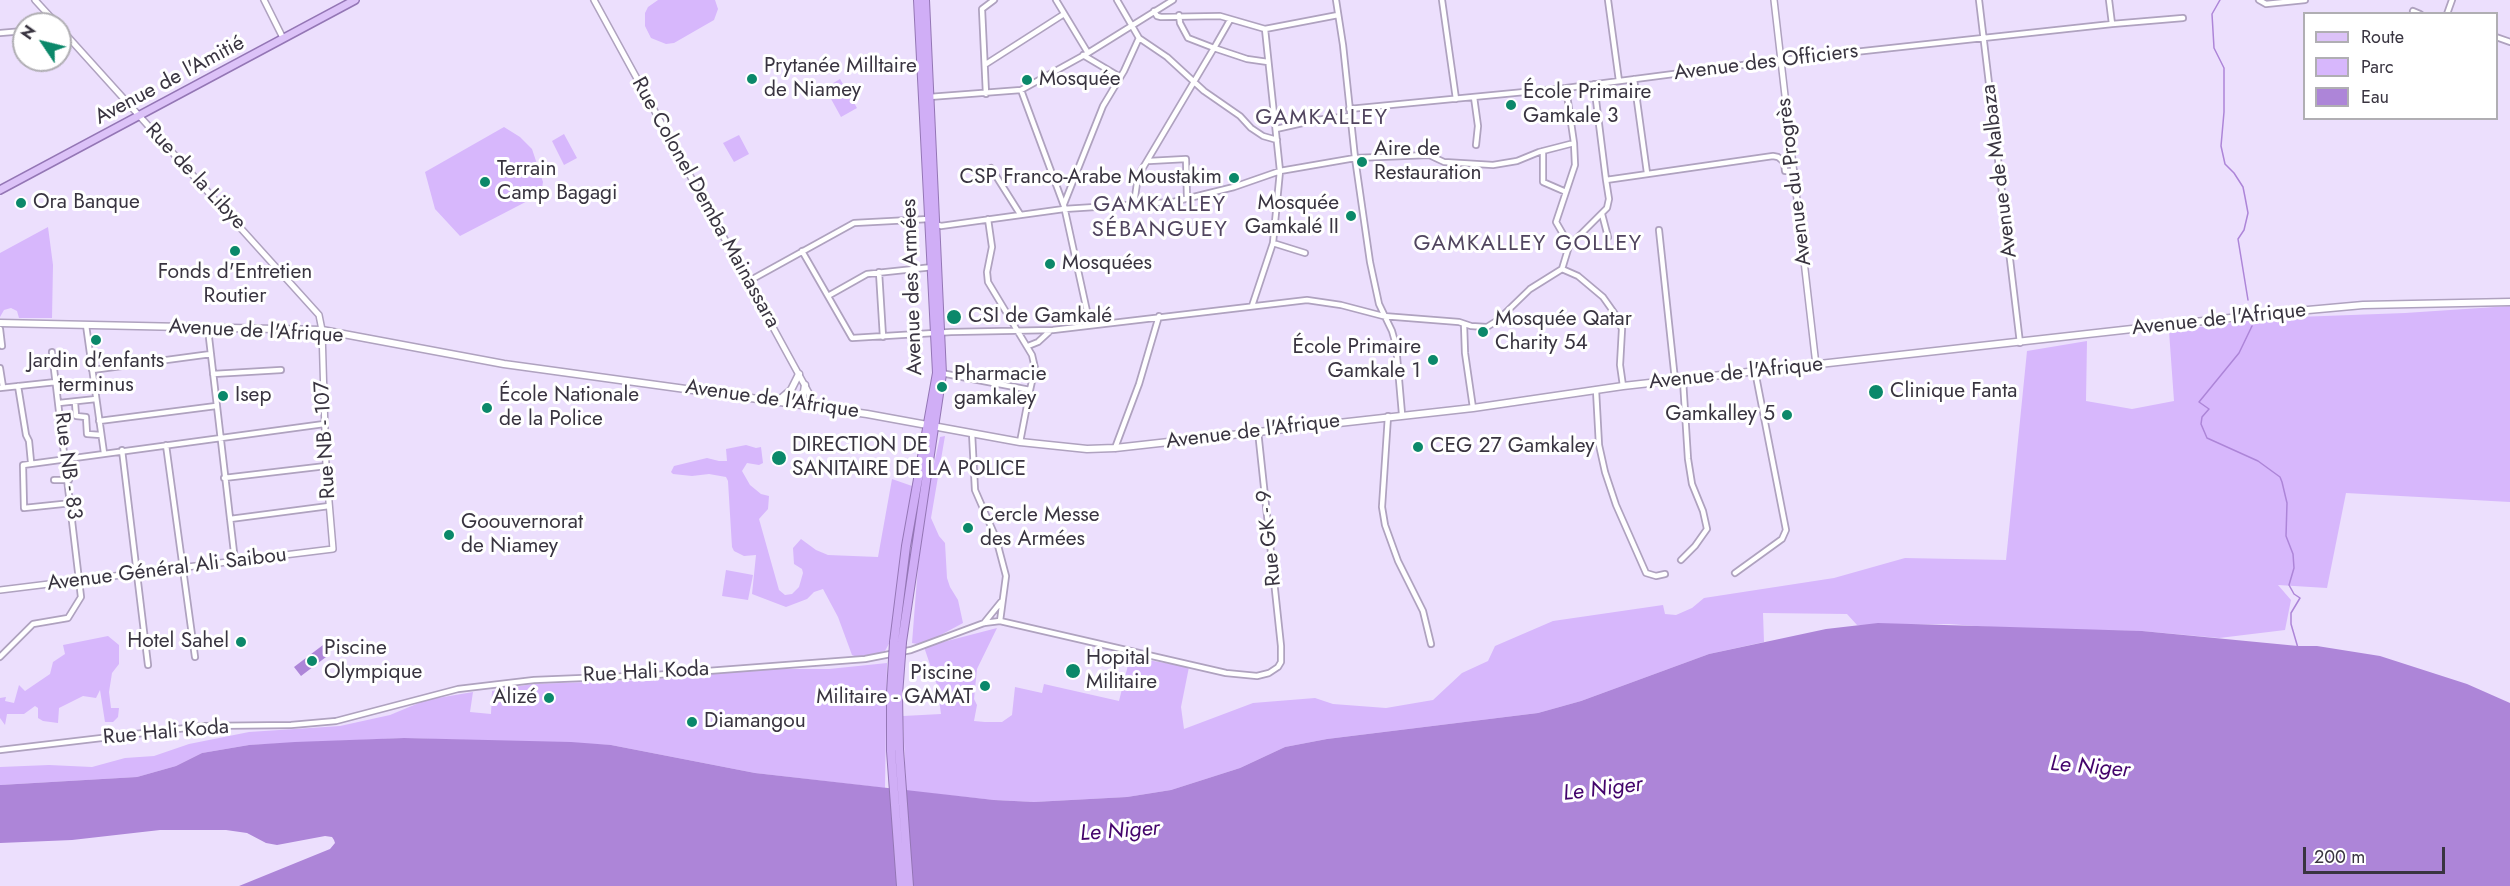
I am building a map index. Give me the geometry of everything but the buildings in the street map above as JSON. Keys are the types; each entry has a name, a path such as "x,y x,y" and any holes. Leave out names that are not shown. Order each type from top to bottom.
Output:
{"highway":[{"name":"Avenue des Armées","path":"918,0 927,97"},
{"name":"Avenue des Armées","path":"898,642 906,546 940,373 927,97 925,0"},
{"path":"898,642 891,693 891,751 901,886"},
{"path":"898,642 898,749 909,886"}],"main road":[{"name":"Avenue de l'Amitié","path":"0,190 355,0"},
{"name":"Avenue de l'Afrique","path":"0,323 322,330 504,364 796,403 1020,442 1068,448 1115,447 1473,408 1623,386 2020,343 2207,320 2355,306 2510,303"},
{"path":"778,401 793,388 799,374"},
{"path":"796,403 803,398 805,385"}],"street":[{"path":"36,0 46,12"},
{"path":"264,0 283,38"},
{"name":"Rue Colonel Demba Mainassara","path":"594,0 816,406"},
{"path":"986,94 982,9 994,0"},
{"path":"1056,0 1085,54 1120,77"},
{"path":"1117,0 1139,38 1167,57 1204,91 1240,116 1251,128 1263,136 1277,140"},
{"path":"927,97 1021,90 1173,0"},
{"path":"1336,0 1355,158 1372,272 1383,315 1390,325 1396,345 1402,414"},
{"path":"1442,0 1456,99"},
{"path":"1608,0 1619,81"},
{"name":"Avenue du Progrès","path":"1774,0 1816,365"},
{"name":"Avenue de Malbaza","path":"1979,0 2020,343"},
{"path":"2109,0 2112,24"},
{"path":"2259,0 2266,4 2305,0"},
{"path":"1154,11 1158,16 1220,16 1265,29 1338,15"},
{"path":"986,64 1064,14"},
{"path":"1179,15 1180,23 1188,38 1247,58 1268,62"},
{"name":"Avenue des Officiers","path":"1349,109 1594,84 1781,60 2183,18"},
{"path":"1134,204 1137,183 1230,20"},
{"path":"1252,306 1273,243 1280,171 1265,29"},
{"path":"1064,208 1102,106 1120,77 1139,38"},
{"name":"Rue de la Libye","path":"72,42 316,310 321,319 322,330"},
{"path":"1634,79 1647,173"},
{"path":"802,251 850,337 883,338 939,332 1053,330 1307,300 1341,304 1383,315 1459,322 1478,327 1492,325 1530,289 1562,269 1566,251 1609,204 1594,84"},
{"path":"1566,87 1575,165 1556,222 1567,241 1573,242"},
{"path":"1021,90 1064,208 1090,325"},
{"path":"1474,97 1478,126 1476,145"},
{"path":"1276,129 1316,120 1350,116"},
{"path":"748,281 854,223 923,218 941,226 1064,208 1173,202 1280,171 1355,158 1429,155 1444,162 1492,165 1517,161 1574,143"},
{"path":"1543,151 1543,182 1566,192"},
{"path":"1606,180 1776,156 1784,162 1785,171 1794,171"},
{"path":"1149,161 1186,159 1187,198"},
{"path":"991,168 1020,214"},
{"path":"1602,214 1608,237"},
{"path":"988,219 992,247 987,272 989,286 1028,346 1035,366 1020,442"},
{"path":"1659,230 1675,381"},
{"path":"1273,243 1305,253"},
{"path":"828,296 864,275 936,267"},
{"path":"1562,269 1578,276 1602,297 1616,314 1622,329 1620,365 1623,386"},
{"path":"879,272 883,338"},
{"path":"1115,447 1139,384 1159,316"},
{"path":"1464,324 1465,353 1473,408"},
{"path":"86,325 104,453"},
{"path":"0,329 2,346"},
{"path":"208,329 235,561"},
{"name":"Rue NB - 107","path":"322,330 326,466 333,549"},
{"path":"1028,346 1038,342 1053,330"},
{"name":"Rue NB - 83","path":"0,657 33,624 65,620 72,616 81,600 72,503 52,352"},
{"path":"92,370 211,354"},
{"path":"0,368 1,387 56,381"},
{"path":"213,374 281,370"},
{"path":"1735,573 1782,539 1786,530 1755,371"},
{"path":"940,373 1030,390"},
{"path":"1681,560 1707,529 1703,511 1692,484 1688,459 1683,380"},
{"path":"18,386 31,462"},
{"path":"1596,390 1599,445 1616,505 1646,573 1656,576 1665,574"},
{"path":"59,403 96,399"},
{"path":"75,402 76,416 86,417 88,435 101,435"},
{"path":"99,421 216,406"},
{"path":"1388,416 1382,507 1385,525 1398,561 1423,611 1431,644"},
{"path":"72,503 24,507 22,466 31,462 324,424"},
{"name":"Rue GK - 9","path":"1258,431 1281,662"},
{"path":"972,433 975,490 1004,562 1006,576 1000,621"},
{"path":"166,445 195,657"},
{"path":"122,450 148,665"},
{"path":"224,478 326,466"},
{"path":"54,480 69,480"},
{"path":"230,519 329,506"},
{"name":"Avenue Général Ali Saibou","path":"0,590 333,549"},
{"path":"984,623 1001,602"},
{"name":"Rue Hali Koda","path":"0,750 203,726 291,725 336,721 458,689 534,680 655,675 865,659 911,650 984,623 1000,621 1242,676 1269,673 1281,662"}],"green space":[{"path":"658,0 715,0 718,9 714,20 674,43 666,44 651,38 645,26 645,13 648,7"},
{"path":"840,79 857,108 841,117 825,88"},
{"path":"504,127 520,137 532,149 543,182 541,194 460,236 435,209 425,172"},
{"path":"564,134 577,158 564,165 552,141"},
{"path":"739,135 749,154 734,162 723,143"},
{"path":"48,227 53,265 52,318 19,318 17,311 11,308 4,310 0,317 0,253"},
{"path":"2510,306 2510,502 2346,493 2327,588 2278,585 2291,600 2285,630 2219,638 2142,631 2017,629 1949,624 1857,625 1847,614 1763,613 1764,642 1709,654 1581,701 1538,713 1327,739 1285,747 1240,768 1171,790 1127,797 1034,802 906,791 903,716 941,714 937,685 924,647 997,628 977,669 974,699 977,705 974,721 1002,722 1012,715 1015,687 1042,693 1044,684 1119,701 1130,657 1189,667 1181,707 1184,729 1253,703 1315,698 1333,704 1386,708 1433,700 1462,673 1488,661 1495,646 1553,621 1663,605 1665,614 1676,615 1692,608 1704,598 1834,578 1905,558 2006,560 2027,351 2087,341 2086,401 2132,409 2174,401 2169,331 2271,318"},
{"path":"945,436 931,518 939,536 945,543 947,578 958,600 963,623 937,637 917,644 912,643 918,566 930,482 940,437"},
{"path":"746,445 761,447 763,463 759,465 747,463 742,471 750,485 761,494 769,496 768,509 759,519 779,590 785,595 792,594 799,587 803,573 802,569 794,564 793,548 801,539 816,550 828,555 878,557 892,479 912,486 891,640 885,651 859,658 852,655 838,617 823,589 814,592 807,599 786,607 752,594 756,555 744,556 734,551 732,547 726,477 709,474 692,476 671,472 674,466 707,458 727,461 726,449"},
{"path":"726,570 753,575 748,600 722,596"},
{"path":"108,636 119,645 119,664 112,673 109,692 111,708 119,708 118,717 113,722 105,722 100,690 96,698 83,696 59,708 58,723 38,718 38,708 35,706 24,714 7,714 5,725 0,718 0,698 6,697 5,701 14,703 19,685 25,691 50,674 53,662 65,654 63,645"},
{"path":"887,663 885,788 755,773 611,745 404,738 249,745 202,753 176,766 137,777 0,785 0,767 49,765 92,767 125,758 154,756 189,744 249,732 340,726 390,715 426,700 473,692 470,712 491,714 492,691 532,684 647,680 769,669 829,669"}],"water":[{"name":"Le Niger","path":"1878,623 2142,631 2317,646 2380,656 2467,684 2510,703 2510,886 239,886 330,849 335,843 334,840 332,837 325,836 277,845 266,843 247,833 226,830 160,830 72,840 0,843 0,785 137,777 176,766 202,753 249,745 295,742 404,738 571,742 611,745 755,773 994,800 1034,802 1127,797 1171,790 1240,768 1285,747 1327,739 1538,713 1581,701 1709,654 1826,629"},
{"name":"Piscine Olympique","path":"323,645 330,654 301,676 294,667"}],"waterway":[{"path":"2220,0 2212,14 2214,48 2224,68 2221,146 2225,164 2243,187 2248,213 2244,230 2238,239 2248,300"},
{"path":"2252,326 2239,353 2199,402 2209,409 2202,417 2201,424 2207,438 2258,461 2280,477 2287,503 2286,536 2293,554 2294,568 2289,585 2294,594 2300,598 2291,613 2291,624 2298,648"}],"place":[{"name":"Prytanée Milltaire de Niamey","path":"752,79"},
{"name":"Mosquée","path":"1027,80"},
{"name":"École Primaire Gamkale 3","path":"1511,105"},
{"name":"Aire de Restauration","path":"1362,162"},
{"name":"CSP Franco-Arabe Moustakim","path":"1234,178"},
{"name":"Terrain Camp Bagagi","path":"485,182"},
{"name":"Ora Banque","path":"21,203"},
{"name":"Mosquée Gamkalé II","path":"1351,216"},
{"name":"Fonds d'Entretien Routier","path":"235,251"},
{"name":"Mosquées","path":"1050,264"},
{"name":"CSI de Gamkalé","path":"954,317"},
{"name":"Mosquée Qatar Charity 54","path":"1483,332"},
{"name":"Jardin d'enfants terminus","path":"96,340"},
{"name":"École Primaire Gamkale 1","path":"1433,360"},
{"name":"Pharmacie gamkaley","path":"942,387"},
{"name":"Clinique Fanta","path":"1876,392"},
{"name":"Isep","path":"223,396"},
{"name":"École Nationale de la Police","path":"487,408"},
{"name":"Gamkalley 5","path":"1787,415"},
{"name":"CEG 27 Gamkaley","path":"1418,447"},
{"name":"DIRECTION DE SANITAIRE DE LA POLICE","path":"779,458"},
{"name":"Cercle Messe des Armées","path":"968,528"},
{"name":"Goouvernorat de Niamey","path":"449,535"},
{"name":"Hotel Sahel","path":"241,642"},
{"name":"Piscine Olympique","path":"312,661"},
{"name":"Hopital Militaire","path":"1073,671"},
{"name":"Piscine Militaire - GAMAT","path":"985,686"},
{"name":"Alizé","path":"549,698"},
{"name":"Diamangou","path":"692,722"}],"district":[{"name":"GAMKALLEY","path":"1322,119"},
{"name":"GAMKALLEY SÉBANGUEY","path":"1160,218"},
{"name":"GAMKALLEY GOLLEY","path":"1528,245"}]}
